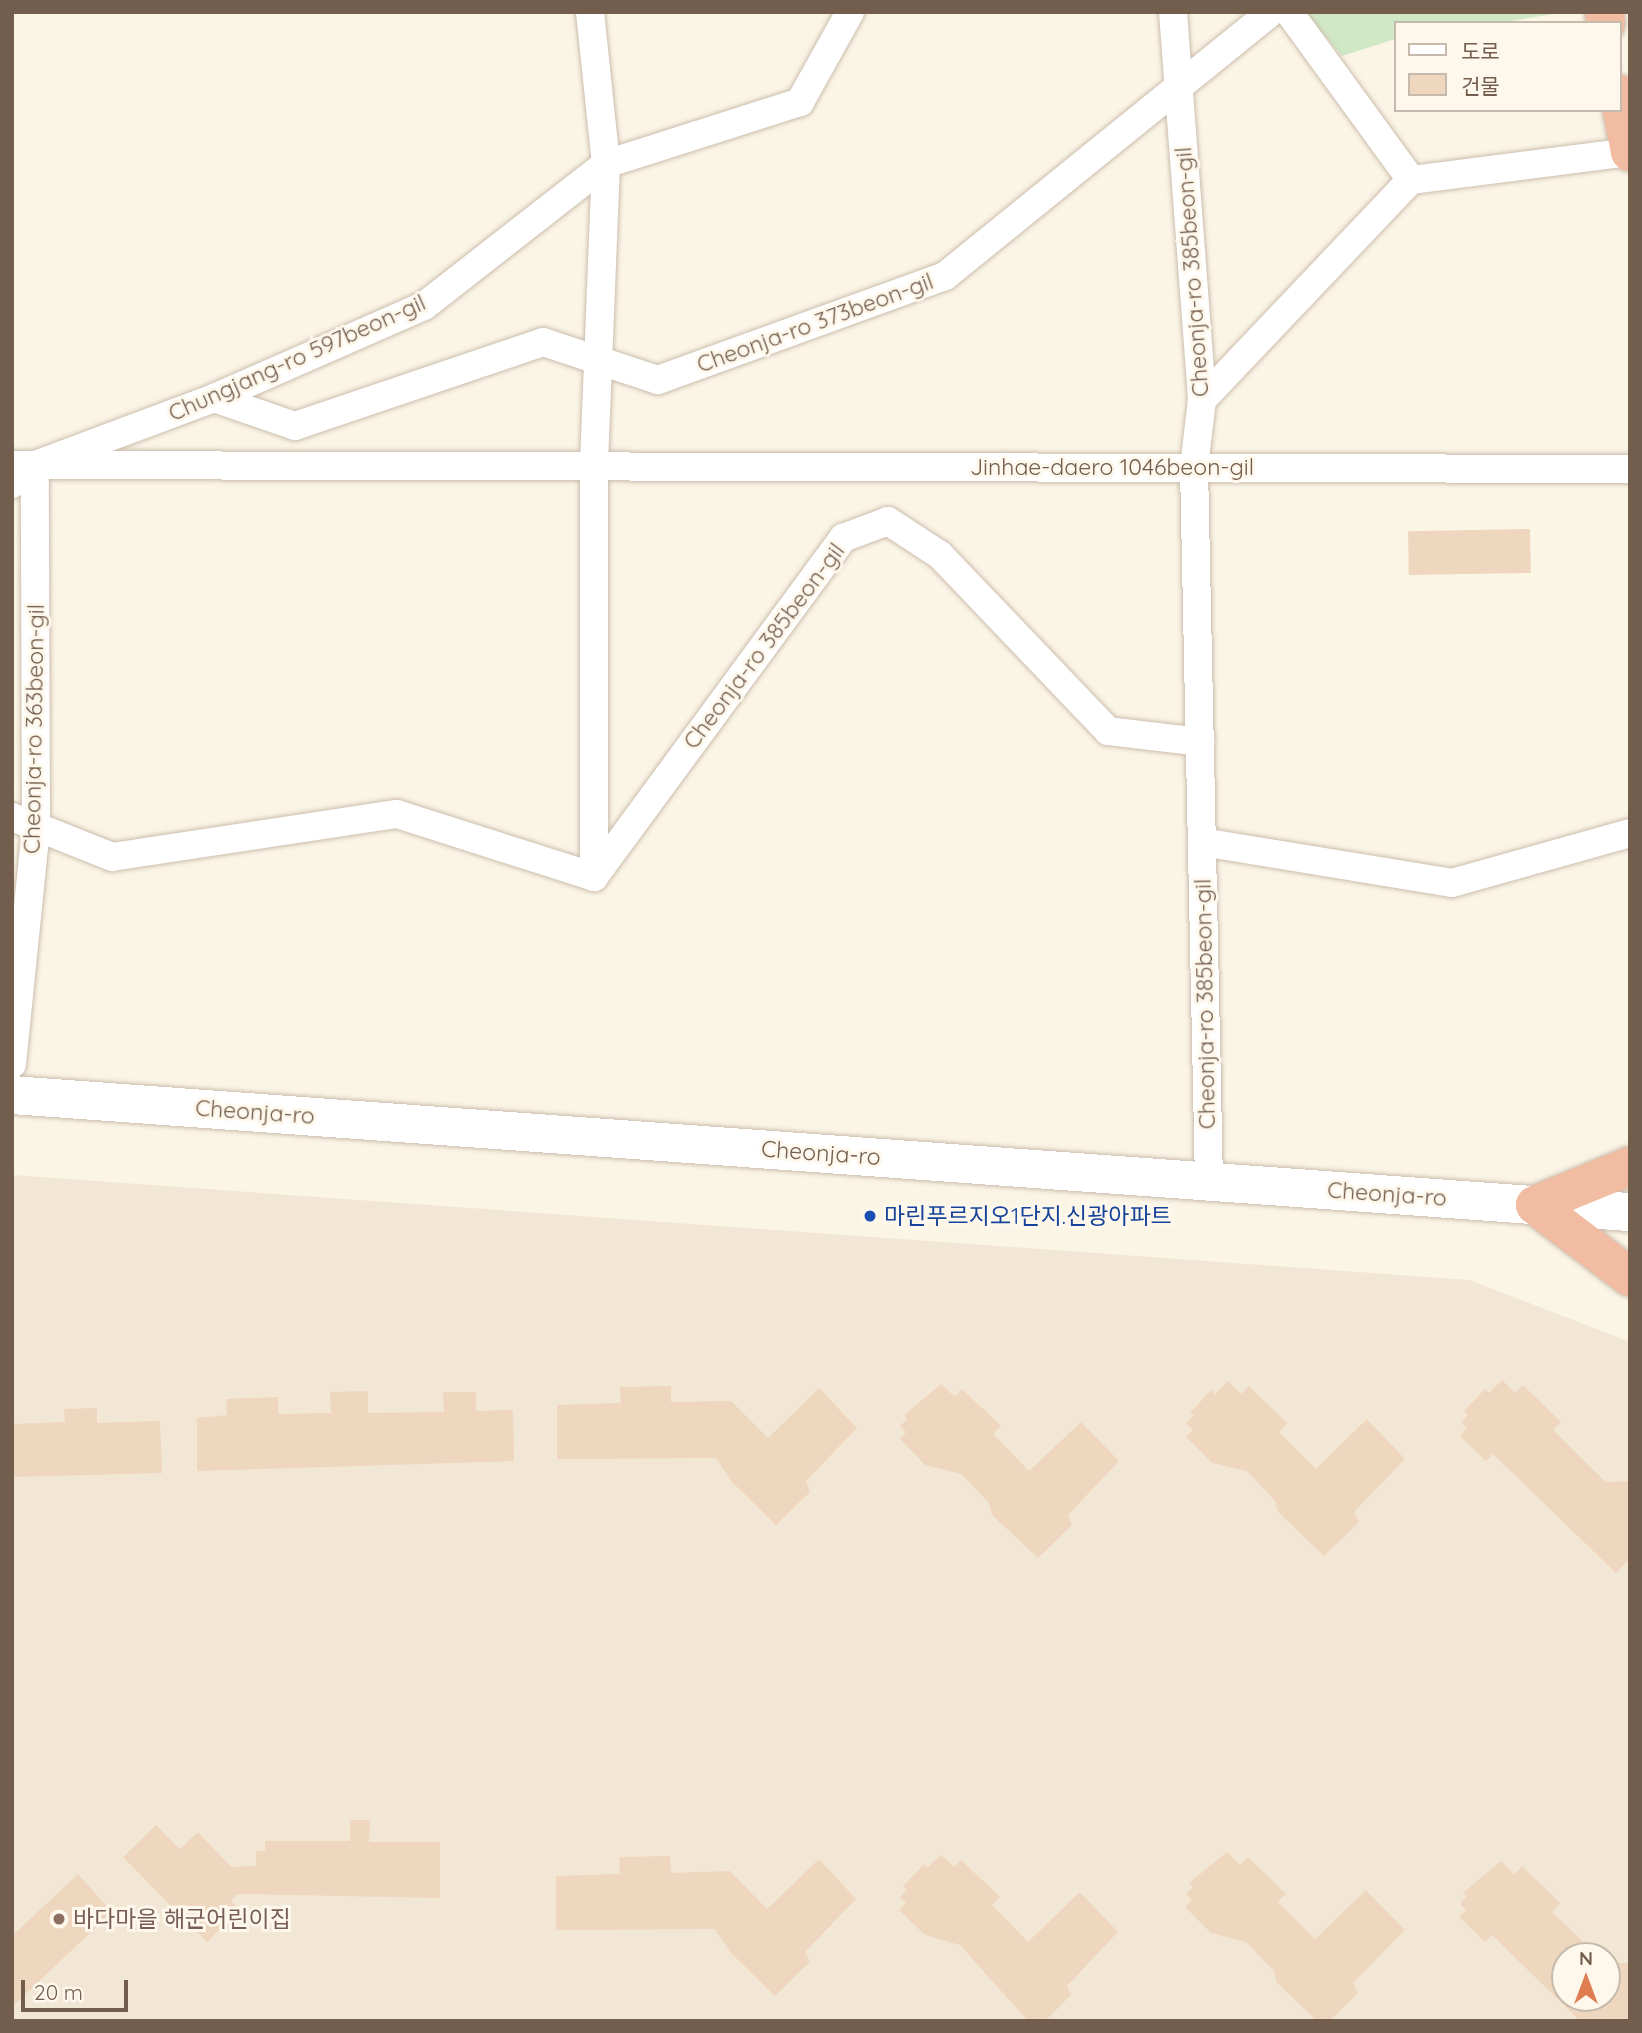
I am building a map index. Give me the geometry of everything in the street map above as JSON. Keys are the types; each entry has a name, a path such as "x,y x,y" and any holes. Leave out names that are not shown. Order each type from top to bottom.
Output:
{"highway":[{"path":"1621,105 1630,152"},
{"path":"1535,1205 1630,1166"},
{"path":"1535,1205 1630,1277"}],"main road":[{"name":"Cheonja-ro","path":"12,1095 1630,1212"}],"street":[{"path":"24,821 112,857 397,814 594,877 594,463 606,164 590,12"},
{"path":"606,164 800,102 850,12"},
{"name":"Cheonja-ro 385beon-gil","path":"1173,12 1202,400 1194,467 1209,1181"},
{"name":"Cheonja-ro 373beon-gil","path":"214,398 295,426 543,342 658,380 945,276 1271,12"},
{"path":"1289,12 1410,180"},
{"path":"1202,400 1410,180 1630,152"},
{"name":"Chungjang-ro 597beon-gil","path":"24,465 214,398 424,306 606,164"},
{"path":"12,484 24,465 594,463"},
{"name":"Jinhae-daero 1046beon-gil","path":"594,463 1630,469"},
{"name":"Cheonja-ro 363beon-gil","path":"12,1064 24,821 24,465"},
{"name":"Cheonja-ro 385beon-gil","path":"594,877 843,538 888,521 940,555 1108,731 1200,742"},
{"path":"1202,842 1452,883 1630,833"}],"shaded area":[{"path":"12,1175 1470,1280 1630,1342 1630,2021 12,2021"}],"green space":[{"path":"1305,12 1565,12 1510,21 1394,21 1394,39 1342,56"}],"building":[{"path":"1530,529 1531,573 1409,575 1408,531"},
{"path":"1502,1380 1515,1393 1523,1385 1561,1422 1553,1430 1606,1482 1630,1481 1630,1558 1616,1573 1493,1454 1486,1461 1460,1436 1467,1428 1461,1422 1468,1415 1464,1411 1485,1389 1489,1393"},
{"path":"1228,1381 1241,1394 1249,1386 1287,1423 1279,1432 1316,1469 1367,1419 1405,1459 1354,1512 1359,1522 1324,1556 1278,1512 1275,1501 1247,1471 1212,1463 1186,1437 1193,1430 1186,1423 1194,1416 1190,1413 1211,1390 1215,1394"},
{"path":"941,1384 955,1397 962,1389 1001,1426 993,1434 1029,1471 1081,1422 1119,1461 1068,1515 1072,1525 1038,1558 992,1515 989,1503 961,1474 925,1465 900,1439 906,1432 900,1426 907,1419 904,1415"},
{"path":"671,1386 671,1402 731,1401 768,1438 819,1388 857,1428 806,1481 810,1492 776,1525 731,1481 716,1458 557,1459 557,1405 621,1403 620,1387"},
{"path":"368,1391 368,1413 444,1412 443,1392 476,1392 476,1411 513,1410 514,1461 197,1471 197,1418 227,1415 226,1399 278,1397 278,1414 331,1413 330,1392"},
{"path":"97,1408 97,1423 160,1421 162,1473 12,1477 12,1424 65,1422 64,1409"},
{"path":"350,1820 370,1820 369,1842 440,1842 440,1898 237,1894 231,1901 240,1910 207,1942 123,1857 156,1825 180,1849 198,1832 231,1867 256,1866 256,1851 265,1851 265,1841 350,1841"},
{"path":"1227,1852 1240,1865 1248,1857 1286,1894 1278,1902 1315,1939 1366,1890 1405,1930 1353,1983 1358,1993 1329,2021 1317,2021 1277,1983 1274,1971 1246,1942 1211,1933 1185,1907 1192,1900 1186,1894 1193,1887 1189,1883"},
{"path":"941,1855 954,1867 961,1860 1000,1897 992,1905 1028,1942 1080,1892 1118,1932 1067,1986 1071,1995 1045,2021 1028,2021 960,1945 925,1935 899,1910 906,1903 900,1897 907,1890 903,1886 924,1864 928,1867"},
{"path":"670,1856 671,1873 730,1871 767,1909 819,1859 856,1899 805,1952 810,1962 775,1996 730,1952 715,1929 556,1930 556,1876 620,1874 619,1857"},
{"path":"1501,1861 1514,1874 1522,1866 1560,1903 1552,1912 1583,1942 1551,1942 1551,1993 1492,1935 1485,1942 1459,1917 1466,1910 1460,1904 1467,1896 1463,1893"},
{"path":"78,1874 112,1912 12,2007 12,1936"},
{"path":"1621,1963 1630,1963 1630,2021 1580,2021 1571,2012 1621,2012"}],"place":[{"name":"마린푸르지오1단지.신광아파트","path":"870,1216"},
{"name":"바다마을 해군어린이집","path":"59,1919"}]}
